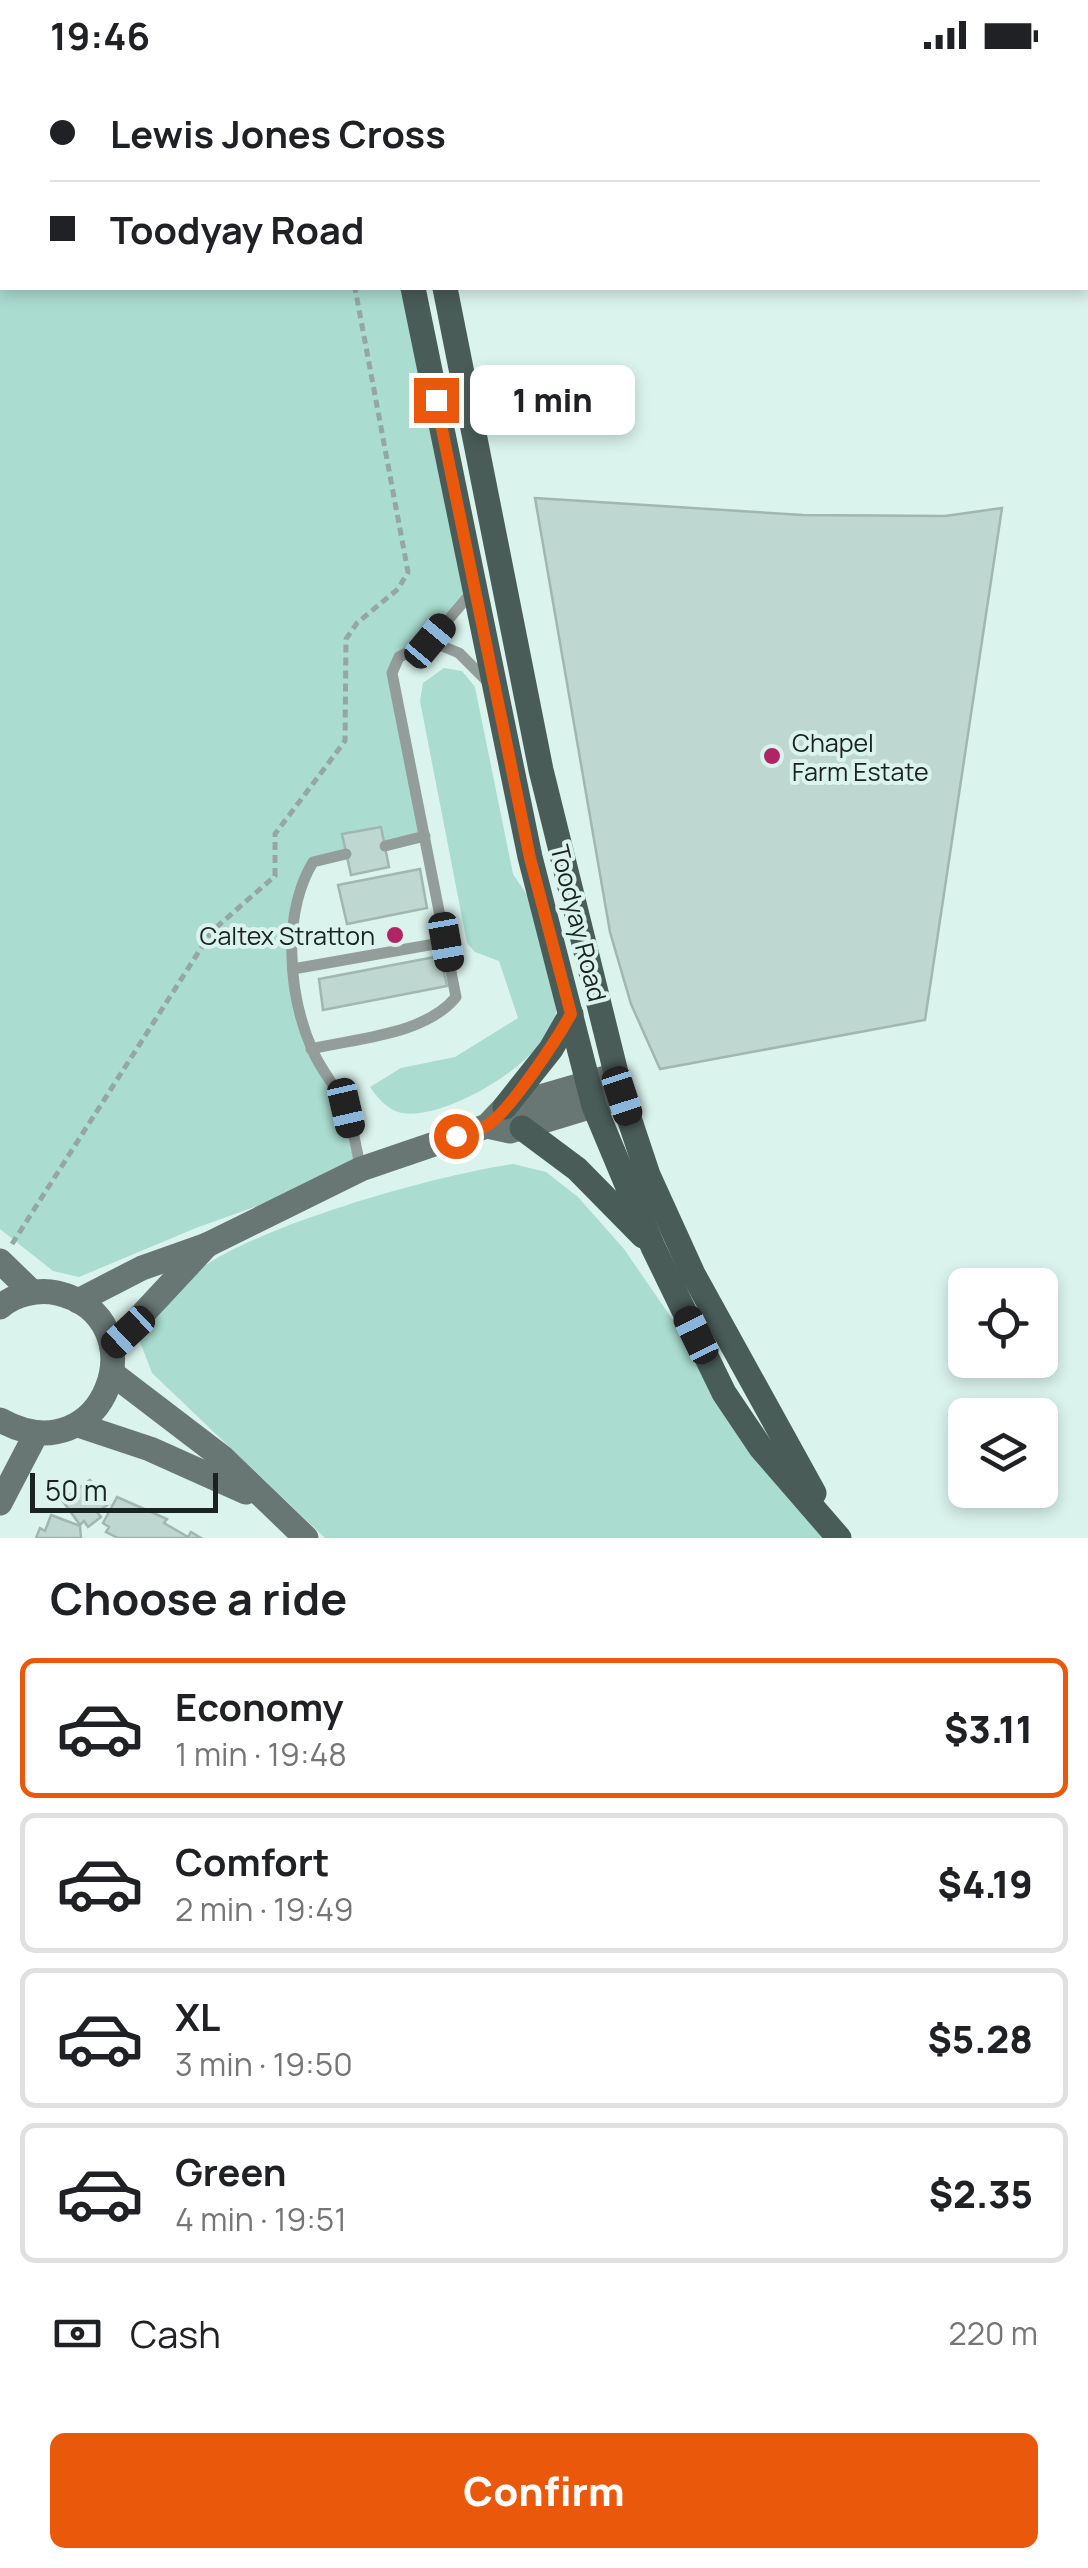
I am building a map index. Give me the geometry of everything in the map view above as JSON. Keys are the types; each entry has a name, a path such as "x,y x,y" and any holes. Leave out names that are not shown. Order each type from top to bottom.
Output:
{"main road":[{"name":"Toodyay Road","path":"413,290 530,858 591,1094 653,1247 724,1394 761,1448 832,1529"},
{"name":"Toodyay Road","path":"446,290 540,770 619,1086 648,1175 693,1274 810,1482 832,1529"},
{"path":"496,1117 551,1049 571,1014"},
{"path":"78,1301 142,1268 207,1245 360,1169 496,1117 619,1086"},
{"path":"496,1117 510,1131 591,1094"},
{"path":"522,1128 577,1169 653,1247"},
{"path":"112,1346 207,1245"},
{"path":"0,1262 32,1292"},
{"path":"0,1307 32,1292 48,1291 78,1301 94,1313 112,1346 113,1374 94,1412 78,1424 36,1434 0,1420"},
{"path":"113,1374 223,1458 306,1538"},
{"path":"78,1424 203,1471 264,1501"},
{"path":"0,1503 36,1434"}],"lane":[{"path":"312,1049 418,1024 446,1009 456,997 392,673 399,657 430,641 475,588"},
{"path":"430,641 458,653 479,669 497,696"},
{"path":"385,846 424,836"},
{"path":"346,854 313,862 301,882 292,926 293,969 312,1049 346,1108 360,1169"},
{"path":"293,969 446,942"}],"path":[{"path":"0,1262 212,931 275,876 275,834 345,741 346,640 357,622 398,589 408,572 355,290"}],"green space":[{"path":"0,290 413,290 475,588 430,641 399,657 394,686 425,836 313,862 301,882 293,969 311,1049 346,1108 361,1169 196,1228 79,1277 53,1271 0,1229"},
{"path":"444,668 462,671 475,687 513,874 532,909 556,1012 550,1030 536,1049 491,1085 440,1108 398,1112 370,1087 401,1068 455,1057 518,1018 499,961 475,952 467,943 420,701 423,683"},
{"path":"513,1164 546,1172 578,1197 624,1249 761,1448 840,1538 325,1538 152,1373 139,1339 178,1288 221,1256 257,1238 347,1205 439,1179"}],"building":[{"name":"Chapel Farm Estate","path":"535,498 803,515 945,516 1002,508 925,1020 660,1069 631,1004 610,932"},
{"path":"381,827 389,867 351,875 342,834"},
{"path":"420,869 427,908 347,924 338,885"},
{"path":"440,956 447,986 323,1010 319,979"},
{"path":"90,1480 109,1504 97,1512 101,1517 88,1527 84,1521 80,1525 62,1500"},
{"path":"117,1497 167,1519 164,1523 188,1537 191,1532 201,1538 118,1538 106,1532 109,1527 103,1523"},
{"path":"51,1515 80,1526 81,1538 36,1538 40,1528 45,1531"}],"place":[{"name":"Chapel Farm Estate","path":"772,756"},
{"name":"Caltex Stratton","path":"395,935"}],"route":[{"path":"436,400 530,858 571,1014 551,1049 505,1108 488,1126 456,1136"}]}
